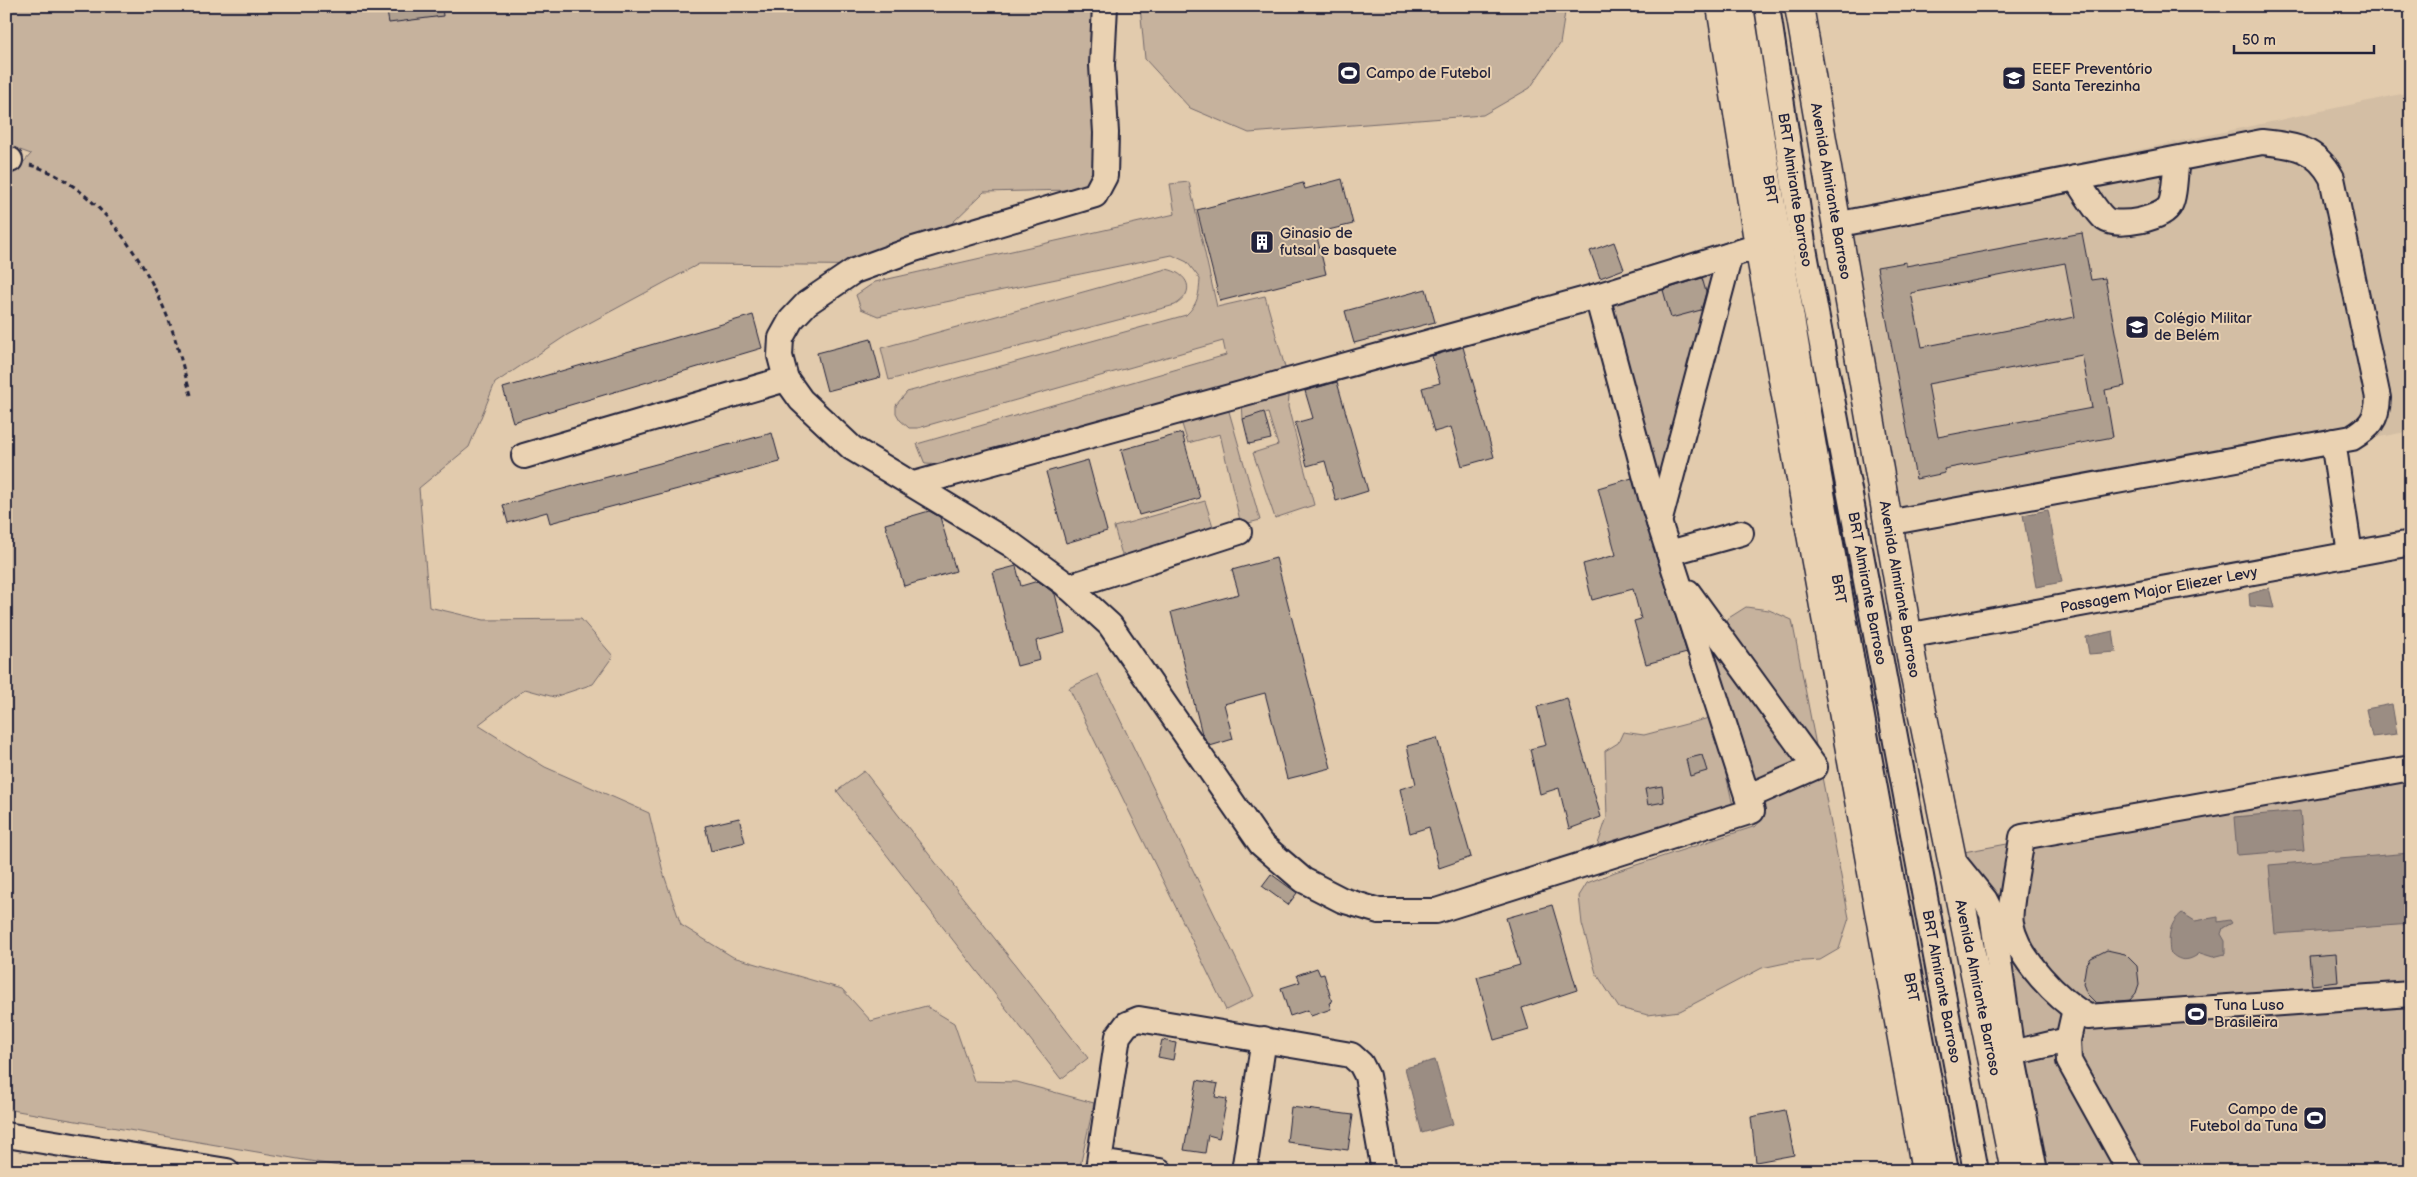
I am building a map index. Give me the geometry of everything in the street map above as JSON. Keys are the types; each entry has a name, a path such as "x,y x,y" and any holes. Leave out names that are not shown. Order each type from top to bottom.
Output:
{"highway":[{"path":"1722,6 1759,246 1926,1171"},
{"name":"Avenida Almirante Barroso","path":"1799,6 1835,225 1907,636 1950,857 2015,1171"}],"street":[{"path":"1104,6 1102,65 1106,133 1105,176 1095,195 914,249 854,271 807,303 790,320 781,338 780,356 786,379 800,400 852,448 1012,545 1068,588 1110,625 1261,844 1303,880 1349,902 1379,911 1436,911 1752,811 1659,523 1597,296"},
{"name":"BRT","path":"1742,6 1778,245 1843,615 1946,1171"},
{"name":"BRT Almirante Barroso","path":"1767,6 1805,252 1976,1171"},
{"path":"1835,225 2262,142 2289,144 2308,151 2324,163 2332,178 2378,398 2377,412 2373,423 2352,438 1887,523"},
{"path":"2075,178 2106,219 2118,224 2136,221 2160,216 2170,205 2177,159"},
{"path":"914,484 1597,296 1759,246"},
{"path":"1659,523 1730,255"},
{"path":"524,456 786,379"},
{"path":"2333,441 2350,554"},
{"path":"1068,588 1239,532"},
{"path":"1672,564 1741,533"},
{"name":"Passagem Major Eliezer Levy","path":"1907,636 2411,542"},
{"path":"1672,564 1815,767 1747,797"},
{"path":"2411,768 2022,837 2011,923 2019,946 2030,963 2075,1009 2088,1017 2411,994"},
{"path":"1950,857 1985,900 1992,914 2012,1053 2035,1171"},
{"path":"1992,914 2014,899"},
{"path":"2075,1009 2068,1040 2069,1061 2130,1171"},
{"path":"1160,1171 1099,1162 1118,1036 1133,1021 1145,1019 1345,1053 1357,1059 1367,1076 1384,1171"},
{"path":"1244,1171 1264,1039"},
{"path":"2012,1053 2068,1040"},
{"path":"6,1135 227,1171"}],"path":[{"path":"8,160 39,167 63,178 90,200 117,228 141,265 165,311 192,398"}],"shaded area":[{"path":"6,6 1111,6 1115,173 1113,189 984,192 908,266 699,264 567,335 495,383 469,447 419,488 429,607 484,620 581,619 613,656 593,684 554,697 525,689 478,725 545,767 649,813 663,872 681,925 733,957 842,989 871,1021 926,1006 954,1023 974,1081 1017,1082 1094,1103 1079,1171 368,1171 6,1109 6,182 31,154 6,145"},
{"name":"Campo de Futebol","path":"1140,6 1566,6 1560,44 1530,88 1483,115 1249,133 1190,108 1145,59"},
{"name":"Colégio Militar de Belém","path":"2411,92 2411,431 1899,529 1842,213"},
{"path":"1189,182 1217,307 1265,296 1286,371 1223,386 951,465 925,464 917,444 1226,355 1223,341 918,428 909,428 900,420 896,413 896,405 907,392 1186,315 1197,299 1200,279 1187,262 1172,255 878,316 861,309 856,295 875,282 1175,214 1170,184"},
{"path":"1719,266 1659,510 1604,299"},
{"path":"1166,269 1180,274 1187,284 1186,294 1175,305 889,380 881,348"},
{"path":"1290,386 1288,407 1314,505 1275,518 1253,453 1278,445 1268,413 1243,419 1242,402"},
{"path":"1224,394 1260,520 1241,525 1220,434 1188,443 1178,412"},
{"path":"1205,501 1216,536 1124,562 1114,527"},
{"path":"2048,510 2062,582 2036,587 2023,515"},
{"path":"2269,588 2274,608 2250,606 2249,594"},
{"path":"1746,607 1769,610 1792,620 1849,918 1839,949 1820,960 1790,962 1762,968 1680,1011 1648,1015 1619,1008 1596,973 1582,924 1579,896 1587,883 1756,826 1764,815 1711,656 1716,626"},
{"path":"2113,631 2116,652 2089,654 2086,637"},
{"path":"1098,674 1254,996 1226,1010 1069,688"},
{"path":"2392,704 2397,734 2372,737 2366,709"},
{"path":"1713,717 1734,810 1595,853 1607,817 1605,751 1618,743 1623,732 1644,735"},
{"name":"Tuna Luso Brasileira","path":"2411,770 2411,1171 2014,1171 1958,853"},
{"path":"864,771 1088,1058 1061,1079 837,791"},
{"path":"2300,811 2304,850 2237,855 2234,817"},
{"path":"2410,853 2411,924 2275,934 2269,865"},
{"path":"2182,913 2195,921 2218,917 2218,922 2230,920 2232,923 2223,928 2221,934 2225,941 2225,954 2213,957 2200,953 2184,960 2173,955 2170,952 2170,931 2174,921"},
{"path":"1435,1060 1453,1124 1422,1133 1405,1068"}],"building":[{"path":"386,6 442,7 443,16 389,23"},
{"name":"Ginasio de futsal e basquete","path":"1342,179 1353,224 1316,233 1326,274 1220,301 1197,210 1303,183 1305,189"},
{"path":"2082,233 2091,280 2105,278 2125,386 2105,390 2113,437 1944,469 1945,473 1916,479 1877,267 1906,262 1906,266","holes":["2065,263 2075,317 1922,347 1911,293","2082,355 2092,408 1938,437 1928,384"]},
{"path":"1614,242 1624,269 1600,278 1590,251"},
{"path":"1702,278 1706,292 1701,310 1671,318 1663,290"},
{"path":"1426,289 1435,322 1354,343 1345,311"},
{"path":"753,315 762,348 513,422 503,388"},
{"path":"871,339 881,377 827,391 817,353"},
{"path":"1463,347 1494,457 1462,466 1451,427 1434,432 1422,388 1440,383 1432,356"},
{"path":"1337,382 1368,491 1336,501 1325,461 1307,466 1295,423 1313,418 1305,391"},
{"path":"1264,412 1271,439 1249,444 1243,419"},
{"path":"772,433 780,462 550,523 547,512 508,523 503,505"},
{"path":"1182,433 1200,498 1139,515 1121,450"},
{"path":"1088,460 1107,531 1066,543 1046,472"},
{"path":"1632,478 1687,653 1646,664 1634,621 1641,619 1633,589 1592,600 1583,564 1616,555 1598,488"},
{"path":"929,511 940,517 956,571 904,586 885,524"},
{"path":"1276,558 1331,768 1287,779 1265,693 1224,704 1233,739 1210,746 1202,734 1171,612 1239,594 1232,570"},
{"path":"1016,566 1021,586 1038,581 1055,594 1065,633 1036,641 1040,660 1017,666 993,572"},
{"path":"1567,698 1601,817 1569,829 1559,788 1540,794 1530,749 1546,745 1537,707"},
{"path":"1437,738 1471,857 1439,868 1429,827 1410,833 1400,789 1416,784 1407,746"},
{"path":"1702,755 1707,771 1690,776 1686,759"},
{"path":"1662,786 1664,802 1648,805 1645,789"},
{"path":"739,818 745,842 711,851 705,826"},
{"path":"1271,874 1297,893 1288,905 1262,886"},
{"path":"1552,905 1577,990 1522,1008 1529,1030 1494,1040 1477,977 1520,965 1506,918"},
{"path":"2107,950 2125,954 2137,966 2139,984 2136,993 2130,1000 2096,1003 2087,994 2083,984 2086,965 2091,958"},
{"path":"2336,954 2338,982 2312,985 2309,956"},
{"path":"1317,968 1320,975 1324,974 1332,1002 1329,1003 1331,1009 1311,1016 1308,1010 1290,1016 1281,988 1300,982 1297,975"},
{"path":"1162,1040 1176,1043 1173,1060 1158,1057"},
{"path":"1197,1080 1218,1084 1215,1097 1227,1099 1219,1138 1208,1135 1205,1153 1184,1150"},
{"path":"1291,1107 1353,1115 1348,1150 1287,1142"},
{"path":"1785,1110 1794,1155 1756,1162 1751,1117"}],"place":[{"name":"Campo de Futebol","path":"1349,73"},
{"name":"EEEF Preventório Santa Terezinha","path":"2014,78"},
{"name":"Ginasio de futsal e basquete","path":"1262,242"},
{"name":"Colégio Militar de Belém","path":"2137,327"},
{"name":"Tuna Luso Brasileira","path":"2196,1014"},
{"name":"Campo de Futebol da Tuna","path":"2315,1118"}]}
